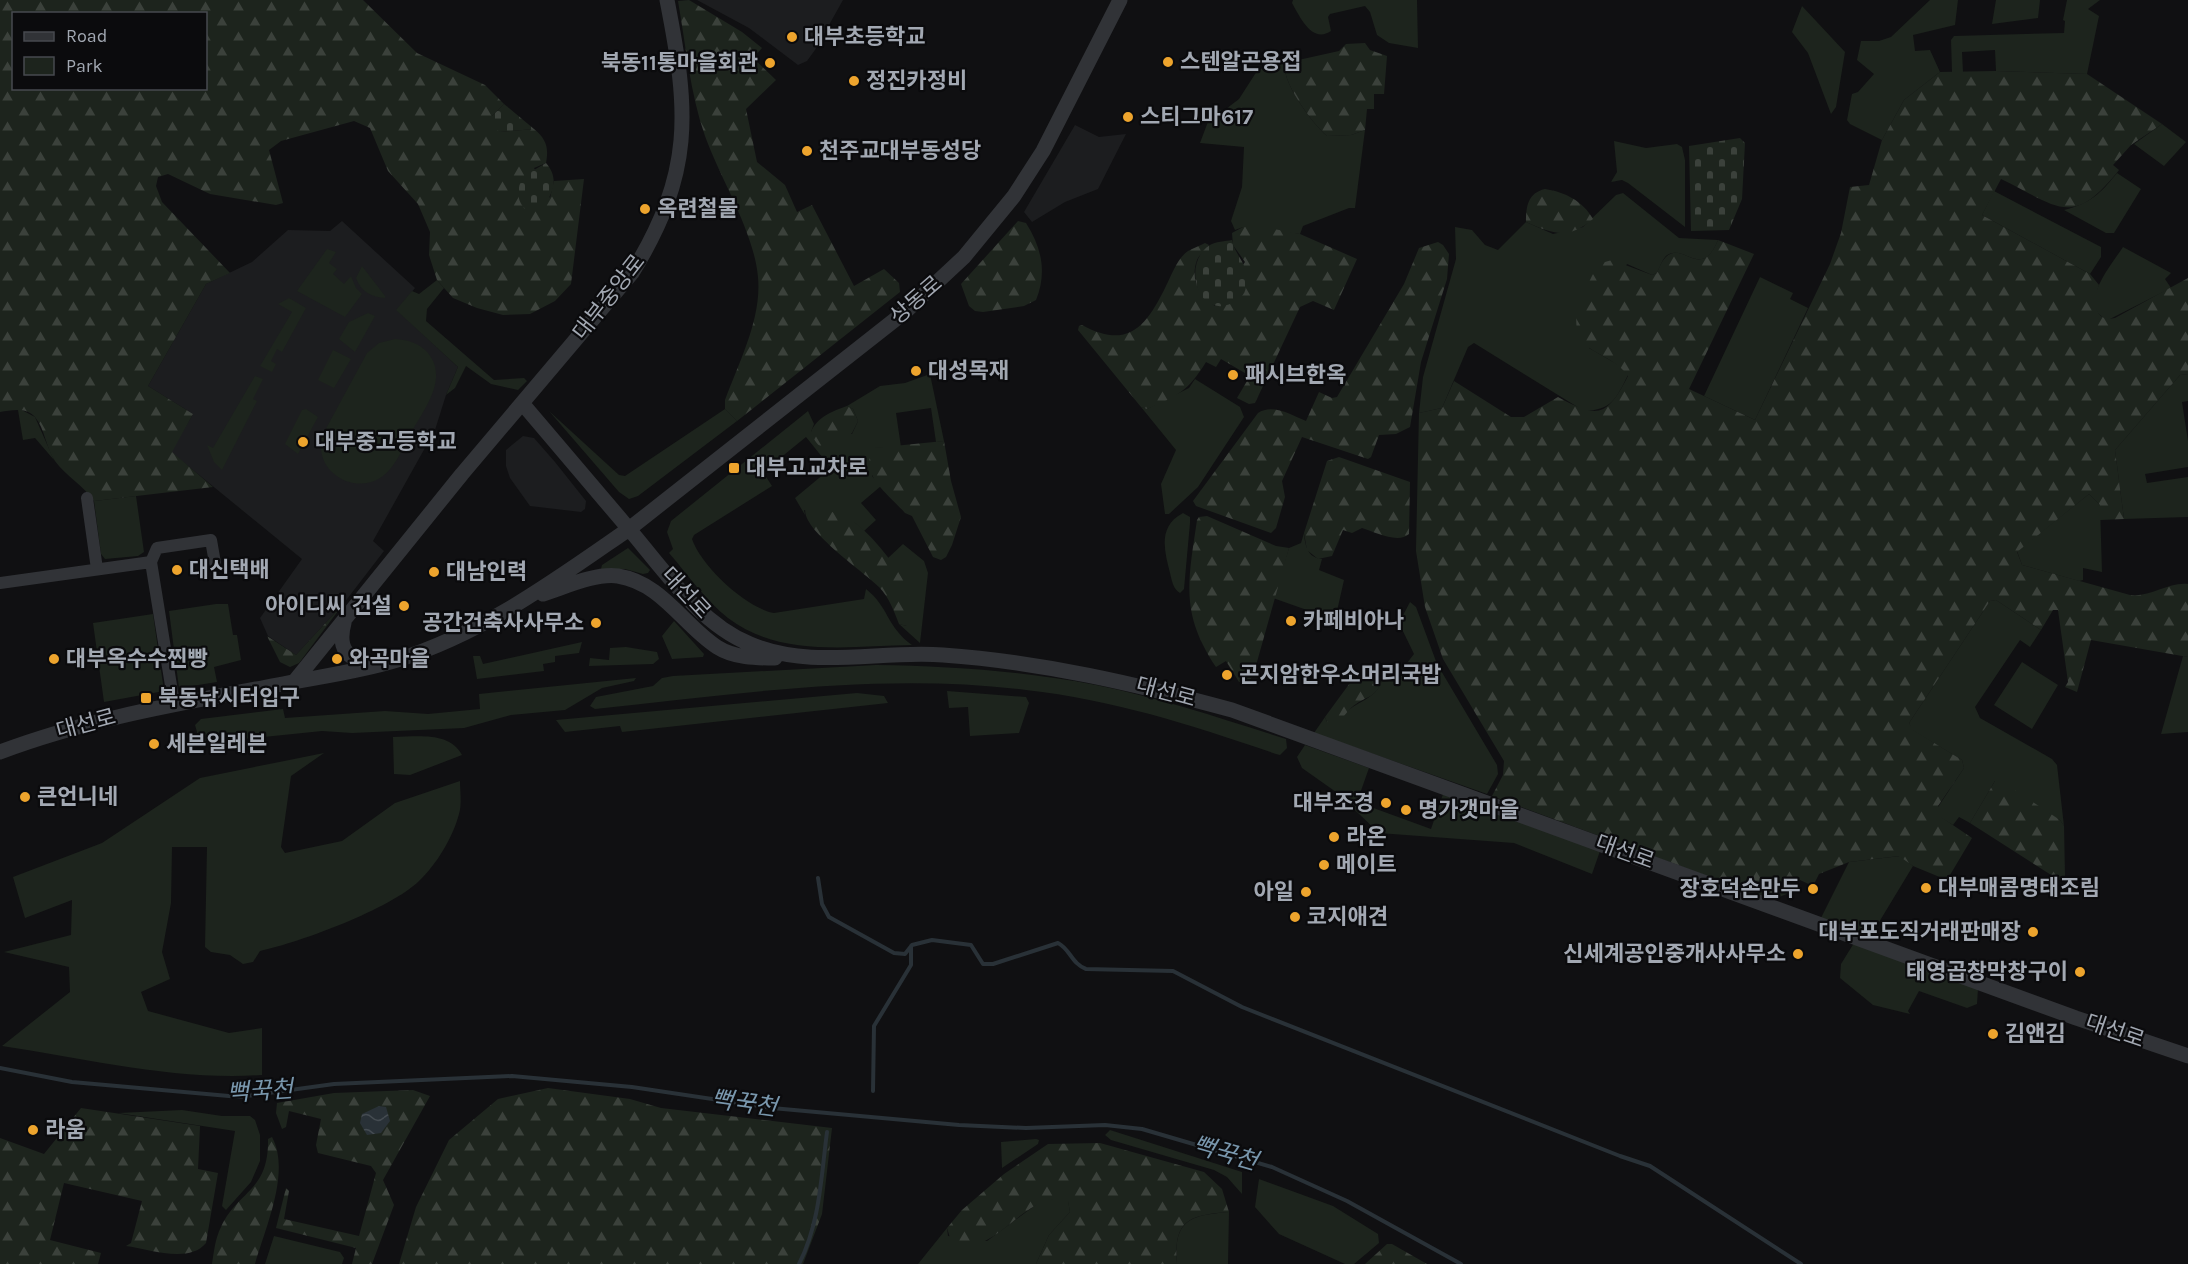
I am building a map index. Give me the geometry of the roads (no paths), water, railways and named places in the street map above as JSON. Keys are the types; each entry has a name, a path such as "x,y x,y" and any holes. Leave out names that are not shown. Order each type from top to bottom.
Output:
{"street":[{"name":"대부중앙로","path":"294,682 345,622 449,489 632,273 662,218 680,154 684,102 667,0"},
{"name":"상동로","path":"629,529 897,318 964,257 1014,196 1043,151 1120,0"},
{"path":"522,403 629,529"},
{"path":"87,498 96,569"},
{"name":"대선로","path":"0,752 91,722 373,666 458,638 528,598 629,529 674,582 718,626 764,649 808,658 940,655 1028,664 1131,683 1232,710 2076,1018 2188,1056"},
{"path":"174,704 151,562 157,548 211,540 215,563"},
{"path":"0,583 151,562"},
{"path":"528,598 602,577 616,576 634,580 652,590 719,648 738,655 759,658 808,658"},
{"path":"345,622 341,636 345,650 360,663 373,666"}],"water":[{"path":"379,1106 386,1107 390,1121 381,1133 367,1135 360,1123 362,1114"}],"waterway":[{"path":"818,878 822,904 829,917 894,953 905,954 912,945 932,940 971,945 983,964 993,964 1058,943 1077,964 1086,969 1173,971 1242,1007 1650,1166 1801,1264"},
{"path":"873,1091 874,1026 911,965 911,946"},
{"name":"뻑꾹천","path":"0,1068 72,1082 240,1097 334,1084 512,1076 632,1087 772,1108 959,1125 1026,1128 1105,1125 1142,1129 1272,1167 1347,1201 1461,1264"},
{"path":"799,1264 816,1216 827,1132"}],"place":[{"name":"대부초등학교","path":"792,37"},
{"name":"스텐알곤용접","path":"1168,62"},
{"name":"북동11통마을회관","path":"770,63"},
{"name":"정진카정비","path":"854,81"},
{"name":"스티그마617","path":"1128,117"},
{"name":"천주교대부동성당","path":"807,151"},
{"name":"옥련철물","path":"645,209"},
{"name":"대성목재","path":"916,371"},
{"name":"패시브한옥","path":"1233,375"},
{"name":"대부중고등학교","path":"303,442"},
{"name":"대부고교차로","path":"734,468"},
{"name":"대신택배","path":"177,570"},
{"name":"대남인력","path":"434,572"},
{"name":"아이디씨 건설","path":"404,606"},
{"name":"카페비아나","path":"1291,621"},
{"name":"공간건축사사무소","path":"596,623"},
{"name":"대부옥수수찐빵","path":"54,659"},
{"name":"와곡마을","path":"337,659"},
{"name":"곤지암한우소머리국밥","path":"1227,675"},
{"name":"북동낚시터입구","path":"146,698"},
{"name":"세븐일레븐","path":"154,744"},
{"name":"큰언니네","path":"25,797"},
{"name":"대부조경","path":"1386,803"},
{"name":"명가갯마을","path":"1406,810"},
{"name":"라온","path":"1334,837"},
{"name":"메이트","path":"1324,865"},
{"name":"대부매콤명태조림","path":"1926,888"},
{"name":"장호덕손만두","path":"1813,889"},
{"name":"아일","path":"1306,892"},
{"name":"코지애견","path":"1295,917"},
{"name":"대부포도직거래판매장","path":"2033,932"},
{"name":"신세계공인중개사사무소","path":"1798,954"},
{"name":"태영곱창막창구이","path":"2080,972"},
{"name":"김앤김","path":"1993,1034"},
{"name":"라움","path":"33,1130"}]}
